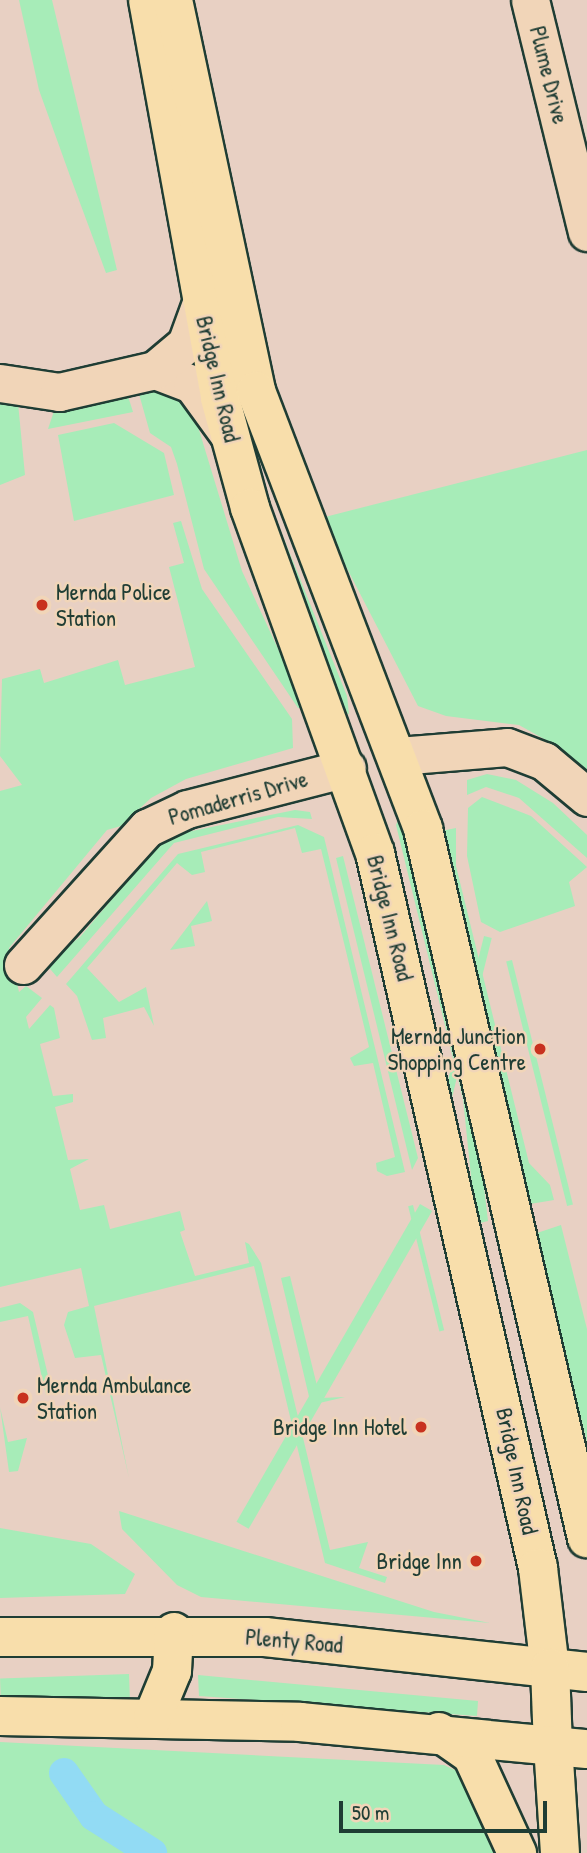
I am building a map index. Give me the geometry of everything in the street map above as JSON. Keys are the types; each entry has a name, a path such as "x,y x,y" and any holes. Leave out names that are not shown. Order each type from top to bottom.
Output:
{"main road":[{"name":"Bridge Inn Road","path":"148,0 201,303 230,437 250,508 347,768 375,853 453,1180 538,1569 550,1668 570,1747 560,1853"},
{"name":"Bridge Inn Road","path":"173,0 256,391 398,756 423,829 493,1116 587,1538"},
{"path":"347,768 398,756"},
{"path":"153,1717 172,1671 174,1632"},
{"name":"Plenty Road","path":"0,1637 174,1632 587,1672"},
{"path":"0,1716 153,1717 439,1732 570,1747"},
{"path":"439,1732 472,1755 517,1853"}],"street":[{"name":"Plume Drive","path":"530,0 587,232"},
{"path":"0,383 59,392 155,370 186,344 201,303"},
{"path":"155,370 192,384 230,437"},
{"path":"398,756 507,747 544,761 587,797"},
{"name":"Pomaderris Drive","path":"23,965 147,828 187,808 347,768"}],"green space":[{"path":"19,0 52,0 117,270 106,273 70,176 39,90"},
{"path":"172,388 196,420 242,571 305,707 298,708 204,569 171,447 150,433 139,394 140,389"},
{"path":"127,393 133,412 48,429 55,408"},
{"path":"0,399 18,403 25,475 0,485"},
{"path":"114,423 164,453 174,495 74,521 58,435"},
{"path":"587,450 587,774 560,748 519,725 446,716 418,706 321,518"},
{"path":"256,469 347,696 349,714 344,713 280,558"},
{"path":"181,521 202,589 292,719 293,748 186,779 151,798 121,826 107,830 9,948 19,992 26,986 42,998 26,1017 29,1029 50,1005 54,1008 60,1038 40,1044 53,1096 73,1094 73,1102 55,1107 68,1160 89,1159 70,1169 80,1210 104,1205 110,1229 180,1211 185,1230 180,1232 195,1276 249,1263 245,1242 249,1244 261,1263 330,1550 368,1542 359,1568 387,1577 385,1583 325,1563 254,1266 94,1306 129,1478 101,1355 75,1358 64,1325 68,1312 89,1306 81,1268 0,1287 0,791 22,785 0,756 2,679 40,669 44,683 118,660 125,685 195,667 169,567 184,563 173,523"},
{"path":"487,774 516,780 553,803 587,835 587,858 519,798 486,787 467,795 467,780"},
{"path":"482,797 531,816 587,867 569,882 575,906 500,932 481,922 467,856 468,808"},
{"path":"295,810 310,812 312,819 278,817 174,843 57,977 45,963 80,937 128,880 129,865 141,852 172,835"},
{"path":"400,815 482,1170 488,1221 476,1224 463,1099 396,825"},
{"path":"298,825 324,837 405,1172 387,1176 377,1171 376,1163 395,1157 373,1063 354,1066 350,1058 369,1047 321,849 302,853 295,828 201,852 205,872 192,875 177,863 87,968 119,1002 146,987 154,1026 144,1007 103,1018 106,1038 92,1040 77,996 66,984 178,854"},
{"path":"456,828 456,866 529,1163 550,1185 554,1200 530,1204 441,831"},
{"path":"343,856 418,1158 412,1170 336,858"},
{"path":"207,901 212,921 191,926 195,946 170,950"},
{"path":"484,936 492,938 437,1157 429,1155"},
{"path":"512,960 573,1205 567,1206 506,961"},
{"path":"420,1204 432,1211 249,1529 236,1522"},
{"path":"413,1205 444,1330 439,1331 408,1206"},
{"path":"561,1225 587,1329 587,1443 537,1233"},
{"path":"290,1276 320,1398 345,1397 311,1405 281,1278"},
{"path":"20,1303 33,1312 50,1384 46,1395 28,1316 0,1322 0,1308"},
{"path":"0,1407 8,1442 27,1438 18,1471 9,1472"},
{"path":"119,1511 434,1612 490,1623 201,1597 177,1585 122,1529"},
{"path":"0,1528 91,1544 135,1574 125,1594 0,1598"},
{"path":"129,1674 130,1697 1,1701 0,1679"},
{"path":"198,1675 478,1701 477,1716 199,1696"},
{"path":"0,1742 444,1765 459,1772 503,1853 0,1853"}],"waterway":[{"path":"64,1773 94,1816 152,1853"}],"place":[{"name":"Mernda Police Station","path":"42,605"},
{"name":"Mernda Junction Shopping Centre","path":"540,1049"},
{"name":"Mernda Ambulance Station","path":"23,1398"},
{"name":"Bridge Inn Hotel","path":"421,1427"},
{"name":"Bridge Inn","path":"476,1561"}]}
